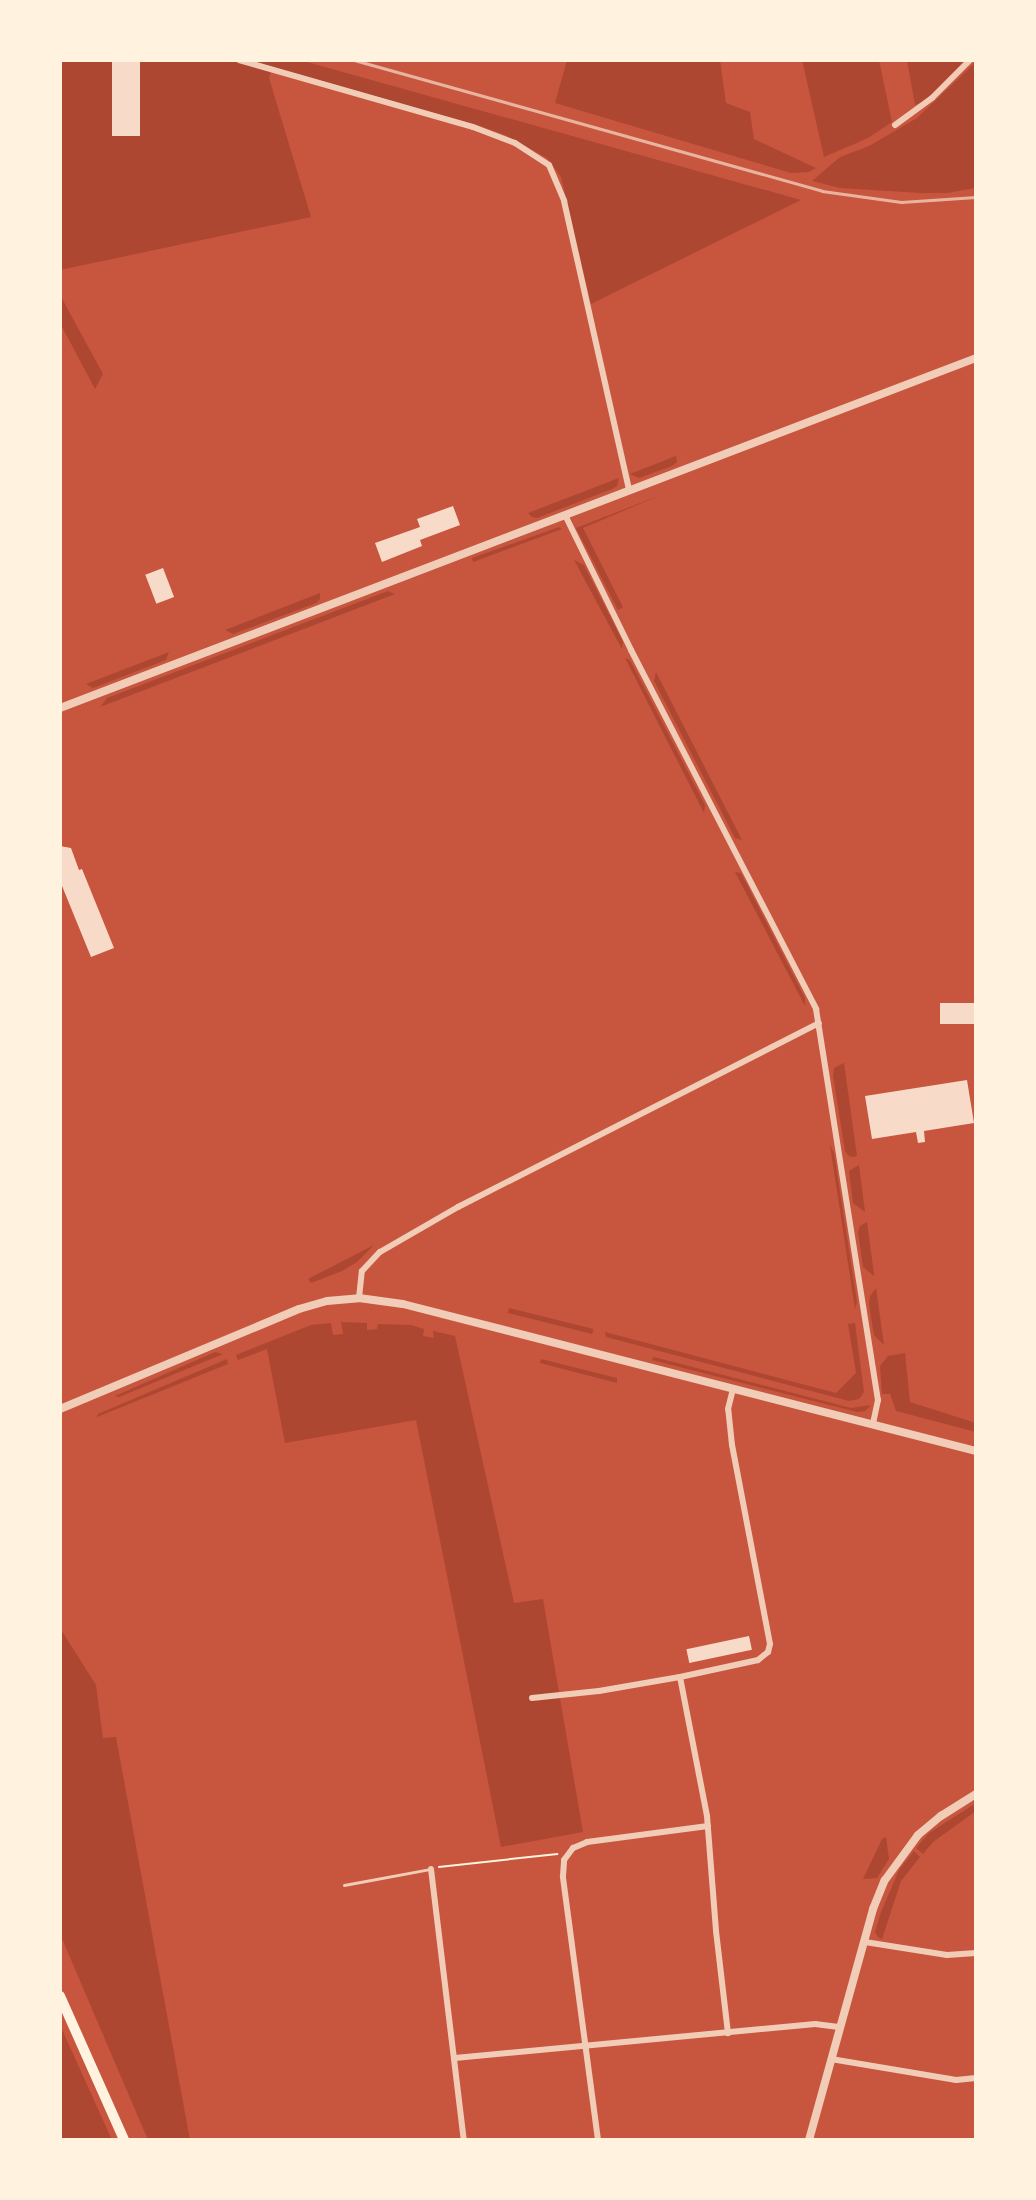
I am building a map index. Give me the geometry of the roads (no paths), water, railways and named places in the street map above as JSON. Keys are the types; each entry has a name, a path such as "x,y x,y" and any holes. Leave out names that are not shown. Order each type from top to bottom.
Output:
{"highway":[{"path":"60,1996 124,2140"}],"street":[{"path":"239,60 482,129 515,143 549,165 564,201 629,490"},
{"path":"895,124 932,98 970,60"},
{"path":"60,708 976,358"},
{"path":"565,515 631,650 810,995 819,1023 878,1400 873,1424"},
{"path":"359,1298 362,1271 381,1252 458,1207 819,1023"},
{"path":"60,1409 308,1305 359,1298 402,1304 976,1451"},
{"path":"531,1698 599,1691 680,1677 758,1660 768,1652 770,1644 732,1445 729,1409 733,1389"},
{"path":"680,1677 708,1826 716,1931 729,2033"},
{"path":"809,2140 880,1889 906,1848 933,1822 976,1794"},
{"path":"598,2140 563,1876 566,1854 587,1842 708,1826"},
{"path":"431,1869 464,2140"},
{"path":"865,1942 947,1954 976,1953"},
{"path":"455,2058 815,2024 841,2027"},
{"path":"831,2059 956,2080 976,2078"}],"lane":[{"path":"344,1885 431,1869"}],"railway":[{"path":"354,60 822,191 901,202 976,197"}]}
